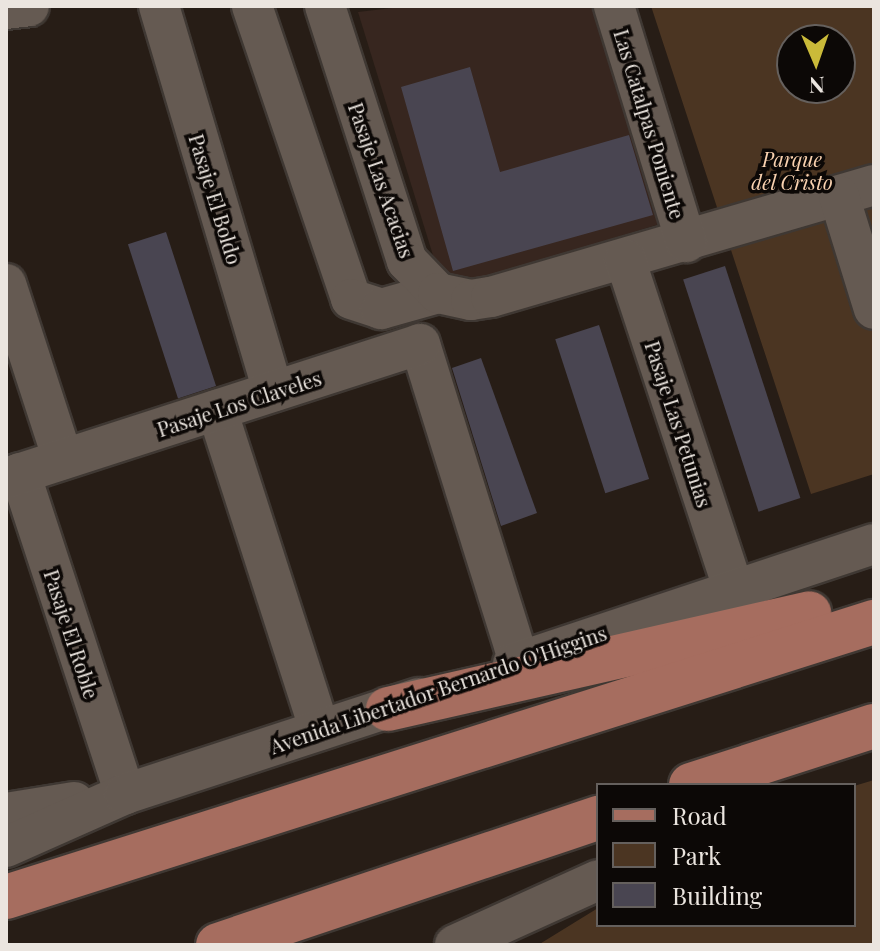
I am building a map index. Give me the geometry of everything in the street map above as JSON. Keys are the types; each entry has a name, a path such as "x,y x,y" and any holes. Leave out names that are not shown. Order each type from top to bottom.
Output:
{"main road":[{"path":"388,709 874,599"},
{"path":"6,897 874,622"},
{"path":"697,783 780,753 874,726"},
{"path":"218,945 596,819"}],"street":[{"path":"6,9 29,6"},
{"name":"Pasaje El Boldo","path":"159,6 273,391"},
{"path":"252,6 351,299 381,309 438,293 471,300 491,297 856,190 874,309"},
{"name":"Pasaje Las Acacias","path":"325,6 407,261 438,293"},
{"name":"Las Catalpas Poniente","path":"614,6 686,242"},
{"name":"Pasaje Las Petunias","path":"625,259 733,588"},
{"path":"6,284 63,459"},
{"path":"438,293 420,344 519,662"},
{"name":"Pasaje Los Claveles","path":"13,475 420,344"},
{"path":"217,410 320,730"},
{"name":"Pasaje El Roble","path":"13,475 125,794"},
{"name":"Avenida Libertador Bernardo O'Higgins","path":"6,847 125,794 388,709 733,588 874,544"},
{"path":"743,783 780,753"},
{"path":"6,813 125,794"},
{"path":"455,945 596,881"}],"shaded area":[{"path":"409,6 594,6 663,223 457,286 440,278 358,12"}],"green space":[{"name":"Parque del Cristo","path":"651,6 874,6 874,474 811,494"},
{"path":"874,780 874,945 538,945 596,909 596,927 856,927 856,785"}],"building":[{"path":"470,67 500,172 629,135 653,215 453,271 401,87"},
{"path":"166,232 216,386 178,398 128,244"},
{"path":"725,266 800,498 759,512 683,280"},
{"path":"599,325 649,479 605,493 555,339"},
{"path":"481,358 537,513 501,526 452,368"}]}
